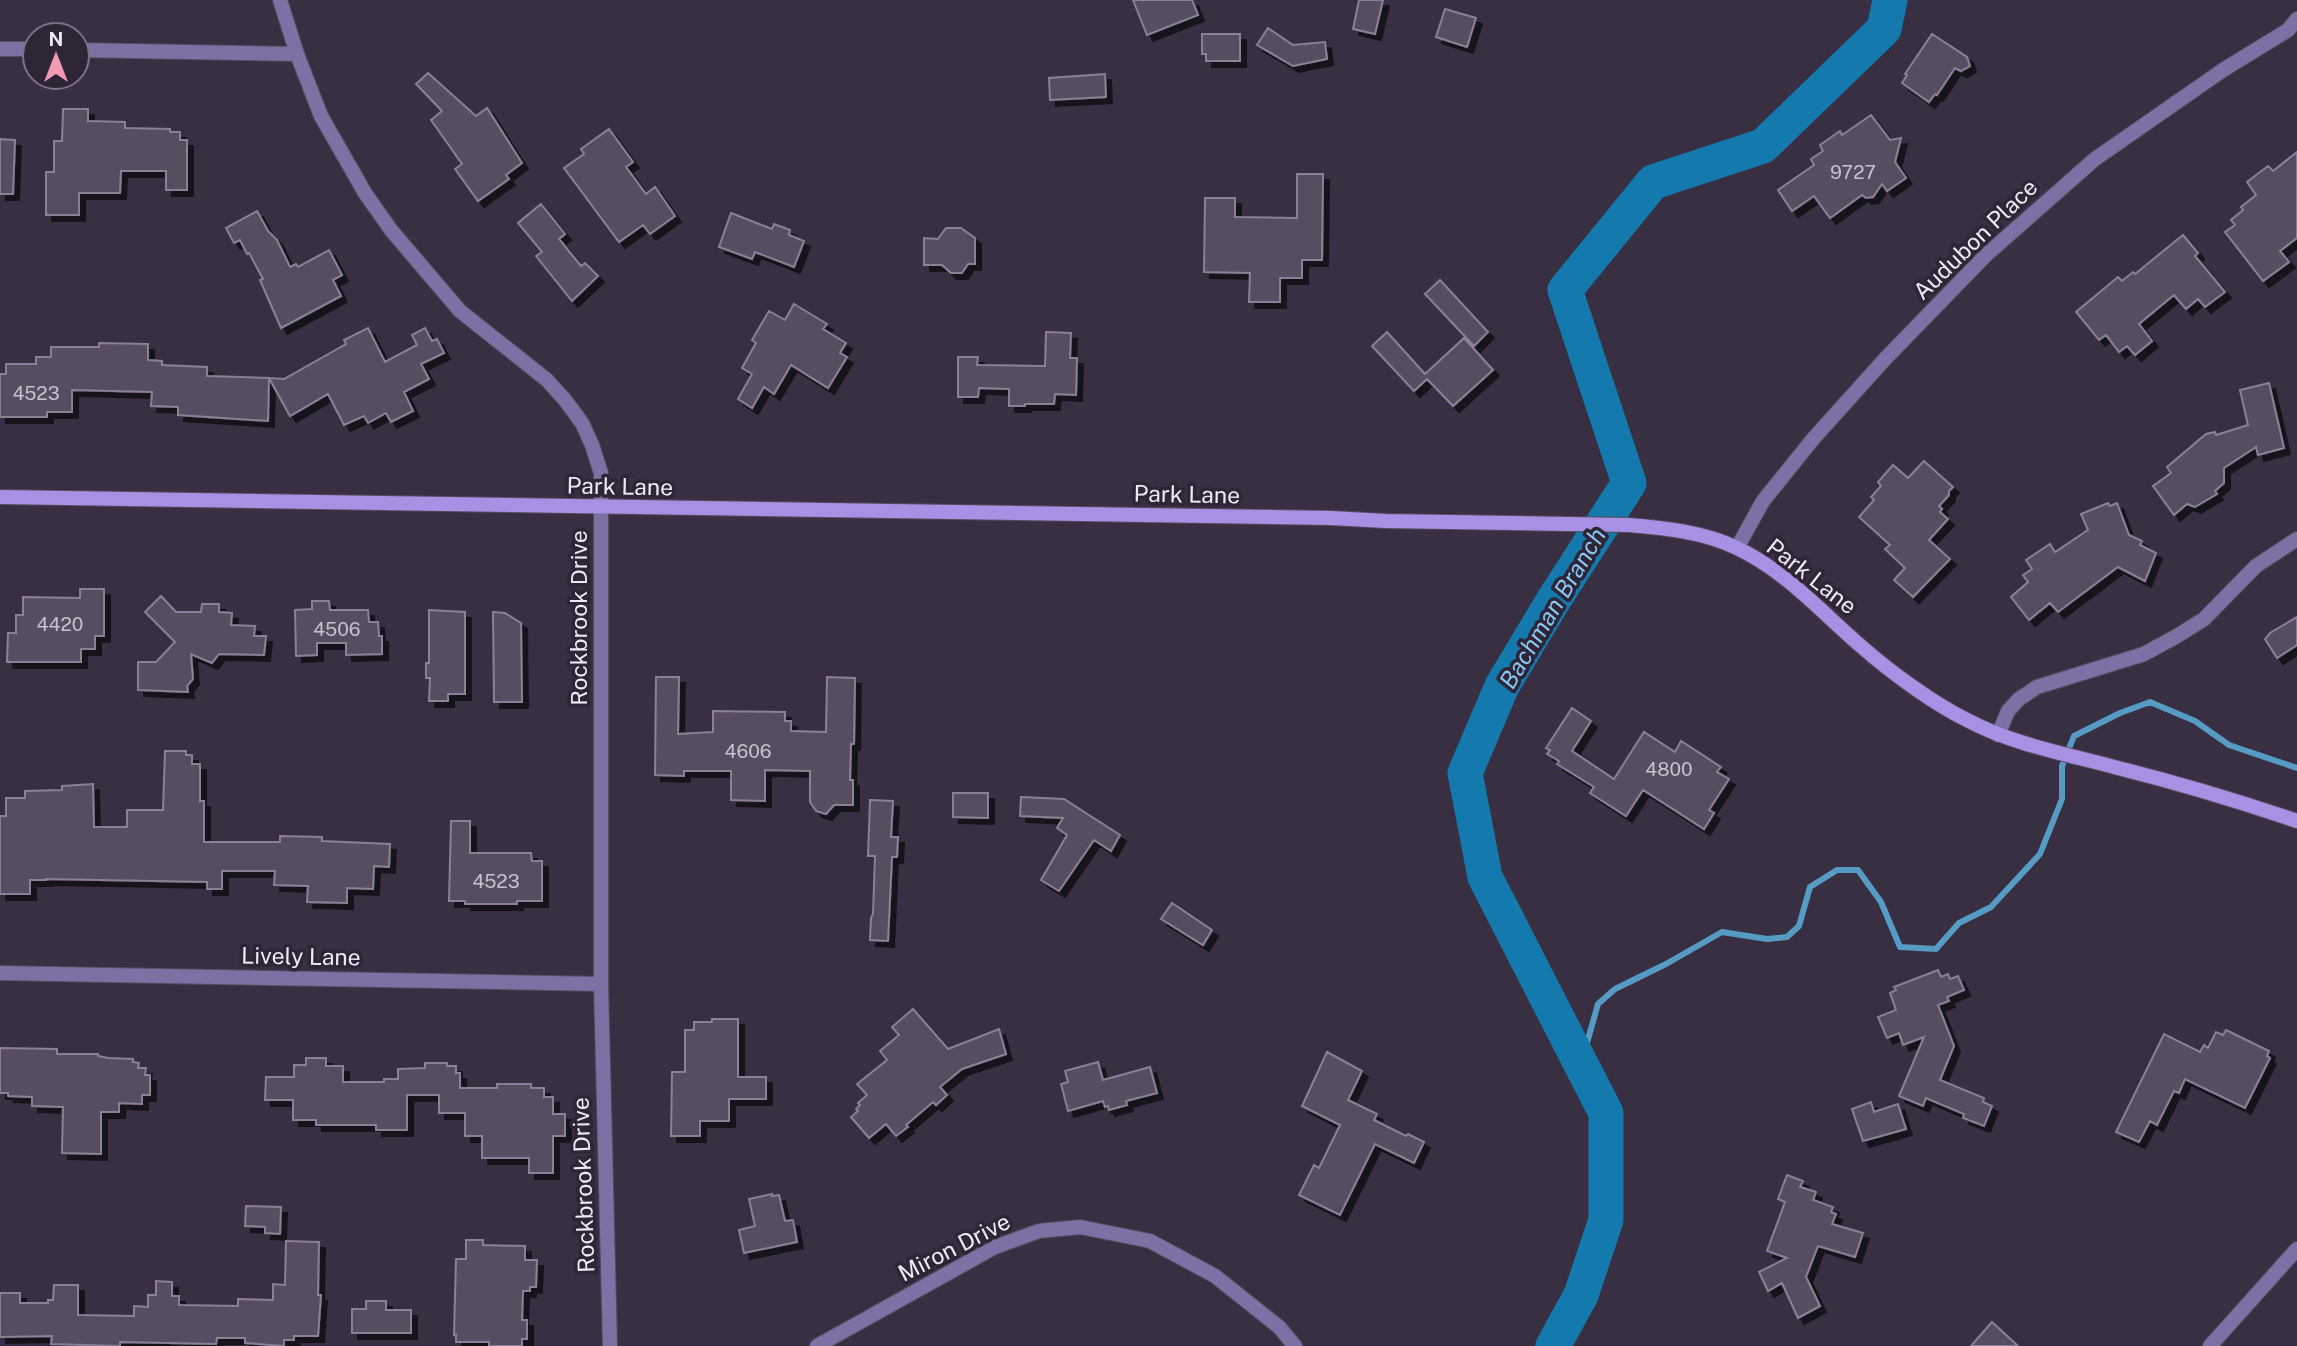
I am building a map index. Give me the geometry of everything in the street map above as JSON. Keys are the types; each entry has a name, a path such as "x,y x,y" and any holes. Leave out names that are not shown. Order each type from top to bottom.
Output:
{"street":[{"name":"Rockbrook Drive","path":"280,0 321,116 365,192 391,230 460,311 547,380 565,400 582,423 601,473 601,984 610,1346"},
{"name":"Audubon Place","path":"1737,548 1763,501 1813,439 1986,254 2095,159 2223,70 2288,30 2297,19"},
{"path":"0,49 21,49"},
{"path":"91,50 297,54"},
{"name":"Park Lane","path":"0,497 1629,524 1690,533 1737,548 1776,570 1863,648 1965,719 1998,735 2297,821"},
{"path":"1998,735 2008,711 2019,699 2037,687 2144,654 2177,636 2204,619 2256,566 2297,539"},
{"name":"Lively Lane","path":"0,973 601,984"},
{"name":"Miron Drive","path":"817,1346 995,1247 1039,1231 1080,1227 1150,1241 1215,1276 1279,1327 1296,1346"},
{"path":"2210,1346 2297,1250"}],"building":[{"path":"1133,0 1192,0 1198,15 1147,35"},
{"path":"1359,0 1383,0 1375,34 1353,29"},
{"path":"1445,9 1476,18 1467,47 1436,37"},
{"path":"1268,28 1293,45 1325,42 1327,59 1293,66 1257,45"},
{"path":"1202,34 1240,34 1240,61 1206,61 1206,54 1202,54"},
{"path":"1932,34 1967,57 1970,66 1961,71 1955,68 1937,95 1929,102 1902,83 1907,75 1905,74"},
{"path":"428,73 476,116 487,108 522,163 506,175 509,179 478,201 455,169 462,164 431,120 442,111 416,84"},
{"path":"1105,74 1106,97 1050,100 1049,78"},
{"path":"63,109 88,109 88,121 125,122 125,128 170,129 170,132 180,132 180,140 187,140 187,190 166,190 166,171 121,171 120,193 79,193 79,215 46,215 46,172 54,172 54,141 62,141"},
{"path":"1871,115 1890,140 1901,138 1895,162 1906,178 1887,191 1882,184 1873,197 1866,198 1862,195 1830,218 1814,196 1792,211 1778,190 1814,165 1811,159 1823,151 1820,145 1840,131 1842,135"},
{"path":"609,129 633,162 626,167 646,194 655,187 675,216 650,234 643,225 619,242 564,168 584,154 581,149"},
{"path":"0,139 15,140 13,194 0,194"},
{"path":"2297,152 2297,238 2280,251 2289,262 2263,281 2225,232 2235,225 2231,220 2243,210 2241,207 2256,195 2247,182 2268,166 2273,171"},
{"path":"1297,174 1323,174 1322,260 1302,260 1302,278 1280,278 1280,302 1249,302 1250,273 1204,272 1205,198 1235,198 1235,217 1297,218"},
{"path":"541,204 565,234 559,239 581,266 585,263 598,276 572,301 536,256 542,252 518,223"},
{"path":"257,211 268,231 277,240 290,267 296,264 298,267 329,250 342,275 333,280 341,296 281,328 260,280 263,279 249,253 247,254 240,240 234,243 226,228"},
{"path":"731,213 772,229 774,224 790,230 789,235 804,241 794,267 755,252 752,259 719,247"},
{"path":"946,228 961,228 975,238 975,264 968,264 962,273 951,273 942,265 924,265 924,238 938,239"},
{"path":"2183,235 2198,253 2195,256 2225,292 2205,307 2198,299 2186,309 2174,295 2139,324 2152,341 2135,355 2127,346 2119,352 2106,335 2099,340 2076,312 2118,277 2122,281 2133,272 2135,274"},
{"path":"1440,280 1488,332 1474,346 1425,294"},
{"path":"794,304 827,324 823,329 846,343 840,353 847,357 828,388 791,365 774,394 764,387 752,408 738,399 752,374 742,368 756,343 752,340 769,311 785,320"},
{"path":"368,328 385,362 417,345 412,335 425,328 432,341 437,339 444,353 421,364 429,379 404,392 413,411 391,422 386,413 368,423 364,416 344,425 328,394 290,416 269,378 284,379 346,344 344,340"},
{"path":"1046,332 1071,333 1070,358 1077,358 1076,395 1055,394 1054,404 1025,406 1009,406 1009,389 979,388 978,397 958,397 958,357 978,357 977,365 1045,366"},
{"path":"1387,332 1425,374 1464,338 1493,370 1453,406 1427,379 1414,391 1372,346"},
{"path":"99,343 148,344 148,360 162,361 162,365 207,367 207,376 269,378 268,421 178,415 178,407 151,406 152,392 72,390 72,412 47,412 47,417 0,417 0,374 6,374 6,364 36,364 36,357 51,357 51,347 99,347"},
{"path":"2269,383 2284,448 2258,455 2256,447 2224,468 2224,483 2215,491 2217,494 2195,507 2187,504 2174,515 2153,486 2171,473 2167,467 2206,434 2215,432 2216,435 2248,425 2240,390"},
{"path":"1924,461 1953,487 1939,506 1942,509 1940,512 1948,519 1929,540 1950,559 1913,597 1894,580 1905,568 1885,549 1890,545 1859,517 1874,500 1871,497 1881,486 1878,482 1893,465 1908,478"},
{"path":"2108,503 2110,506 2117,503 2129,535 2142,541 2140,545 2156,553 2145,581 2118,567 2058,612 2050,603 2029,620 2011,597 2028,582 2023,575 2032,569 2026,560 2050,544 2055,552 2088,530 2081,514"},
{"path":"80,589 104,589 104,636 95,636 95,649 81,649 81,662 7,662 8,633 16,633 16,615 23,615 23,597 80,598"},
{"path":"161,596 176,612 201,612 202,604 219,604 219,612 232,613 231,625 255,626 254,636 266,636 264,655 219,654 212,663 191,654 193,679 187,686 188,692 138,690 138,662 156,662 175,642 145,612"},
{"path":"312,601 329,601 330,610 368,610 369,622 378,622 379,636 382,636 382,654 346,655 346,643 317,643 317,655 296,656 295,610 312,609"},
{"path":"429,610 465,612 465,694 448,694 448,701 429,701 430,678 426,678 426,663 429,663"},
{"path":"493,612 505,613 521,623 522,702 494,702"},
{"path":"2297,617 2297,645 2277,658 2265,639 2270,633"},
{"path":"656,677 679,677 678,734 713,732 713,711 785,712 785,721 791,721 791,731 826,732 827,677 855,678 854,744 851,744 850,780 853,780 853,805 834,805 826,814 816,811 810,802 810,771 765,770 765,801 731,800 731,771 684,771 684,776 655,775"},
{"path":"1572,708 1591,721 1572,751 1614,779 1644,732 1675,752 1681,741 1721,767 1717,772 1729,779 1709,810 1714,813 1704,829 1643,790 1626,816 1590,793 1594,787 1557,764 1559,761 1547,754 1550,750 1546,748"},
{"path":"165,751 186,751 186,755 192,755 192,764 200,764 204,842 280,842 280,836 390,844 389,867 374,866 373,889 347,888 347,903 307,902 308,886 274,885 275,871 222,871 222,889 207,889 207,882 46,879 30,880 30,894 0,894 0,816 6,816 6,798 25,798 25,791 62,790 62,786 93,784 94,827 127,827 127,810 163,810"},
{"path":"953,793 988,793 988,818 953,817"},
{"path":"1021,797 1064,799 1120,835 1111,851 1094,840 1059,891 1041,880 1067,835 1057,828 1063,818 1020,816"},
{"path":"870,800 893,801 891,837 898,837 897,857 892,857 888,941 870,940 875,856 868,856"},
{"path":"451,821 470,821 470,853 531,853 532,861 542,861 542,901 465,904 465,901 449,901"},
{"path":"1172,903 1212,930 1203,945 1161,919"},
{"path":"1938,970 1941,977 1948,974 1950,979 1958,976 1964,990 1947,997 1949,1001 1938,1005 1954,1046 1940,1080 1984,1098 1983,1102 1992,1106 1984,1126 1963,1118 1964,1114 1926,1098 1923,1106 1899,1096 1924,1037 1903,1045 1899,1033 1887,1038 1878,1017 1896,1010 1890,993 1896,990 1894,987"},
{"path":"913,1009 948,1049 999,1029 1006,1054 962,1069 940,1087 947,1095 936,1105 933,1102 896,1136 886,1124 869,1138 851,1117 858,1111 858,1103 867,1095 857,1084 887,1060 880,1051 899,1035 892,1027"},
{"path":"712,1019 738,1019 738,1077 766,1077 766,1099 729,1099 729,1121 700,1121 700,1136 671,1136 672,1072 685,1072 685,1030 694,1030 694,1022 712,1022"},
{"path":"2226,1030 2269,1051 2267,1056 2270,1058 2245,1108 2185,1079 2179,1093 2174,1091 2157,1125 2150,1121 2139,1142 2116,1132 2164,1034 2200,1052 2204,1045 2208,1048 2216,1032 2223,1035"},
{"path":"0,1048 57,1049 57,1054 98,1054 108,1058 133,1059 133,1062 139,1063 138,1068 146,1068 145,1075 150,1075 150,1095 142,1095 142,1104 119,1103 119,1112 101,1112 101,1154 62,1153 63,1107 32,1106 32,1097 0,1093"},
{"path":"1327,1052 1362,1071 1348,1100 1377,1114 1374,1120 1424,1142 1414,1163 1375,1144 1340,1215 1299,1195 1314,1165 1319,1168 1340,1125 1302,1106"},
{"path":"306,1058 326,1058 326,1066 343,1066 343,1082 384,1082 384,1079 398,1079 398,1069 425,1068 425,1063 447,1063 447,1066 456,1066 456,1073 460,1073 460,1088 531,1084 531,1088 544,1088 544,1097 553,1097 553,1114 565,1114 565,1136 553,1136 553,1173 529,1173 529,1158 482,1158 482,1136 465,1136 465,1113 439,1113 439,1095 407,1095 407,1130 376,1130 376,1125 316,1125 316,1120 293,1120 293,1100 265,1100 266,1077 294,1077 294,1065 306,1065"},
{"path":"1098,1062 1103,1080 1150,1067 1157,1093 1126,1101 1127,1105 1109,1110 1103,1101 1068,1111 1061,1084 1068,1082 1065,1071"},
{"path":"1871,1102 1874,1112 1898,1104 1906,1129 1863,1141 1852,1109"},
{"path":"1787,1175 1803,1181 1800,1187 1816,1192 1813,1200 1833,1207 1831,1212 1836,1214 1832,1224 1863,1233 1855,1257 1818,1246 1806,1277 1820,1306 1798,1318 1782,1283 1768,1291 1759,1272 1787,1258 1767,1251 1785,1202 1778,1199"},
{"path":"779,1195 785,1221 793,1220 797,1242 744,1253 739,1230 755,1226 749,1199"},
{"path":"246,1206 281,1207 280,1234 265,1233 265,1227 245,1226"},
{"path":"466,1240 483,1240 483,1245 525,1246 525,1260 537,1260 536,1287 523,1291 522,1320 527,1320 527,1339 522,1339 522,1346 456,1342 456,1259 466,1259"},
{"path":"286,1241 319,1242 318,1295 321,1295 318,1336 294,1336 294,1340 284,1340 284,1346 245,1343 245,1338 217,1338 216,1344 120,1342 120,1346 51,1344 52,1336 0,1337 0,1293 20,1293 20,1303 48,1303 48,1300 53,1300 54,1285 78,1285 78,1315 134,1316 134,1306 148,1307 148,1295 156,1295 156,1281 172,1282 172,1296 179,1296 179,1305 238,1306 238,1299 273,1300 273,1284 285,1285"},
{"path":"366,1301 386,1301 386,1310 411,1310 411,1333 352,1333 352,1309 366,1309"},
{"path":"1992,1322 2018,1346 1971,1346"}],"waterway":[{"name":"Bachman Branch","path":"1553,1346 1581,1295 1606,1220 1606,1113 1485,877 1465,773 1502,686 1629,483 1565,290 1653,182 1763,146 1884,29 1890,0"},
{"path":"1581,1064 1598,1004 1615,989 1722,932 1767,939 1787,937 1799,926 1810,887 1837,870 1858,870 1881,902 1900,947 1936,949 1959,923 1991,907 2040,854 2062,799 2062,766 2074,736 2120,713 2150,702 2195,721 2229,745 2297,768"}]}
